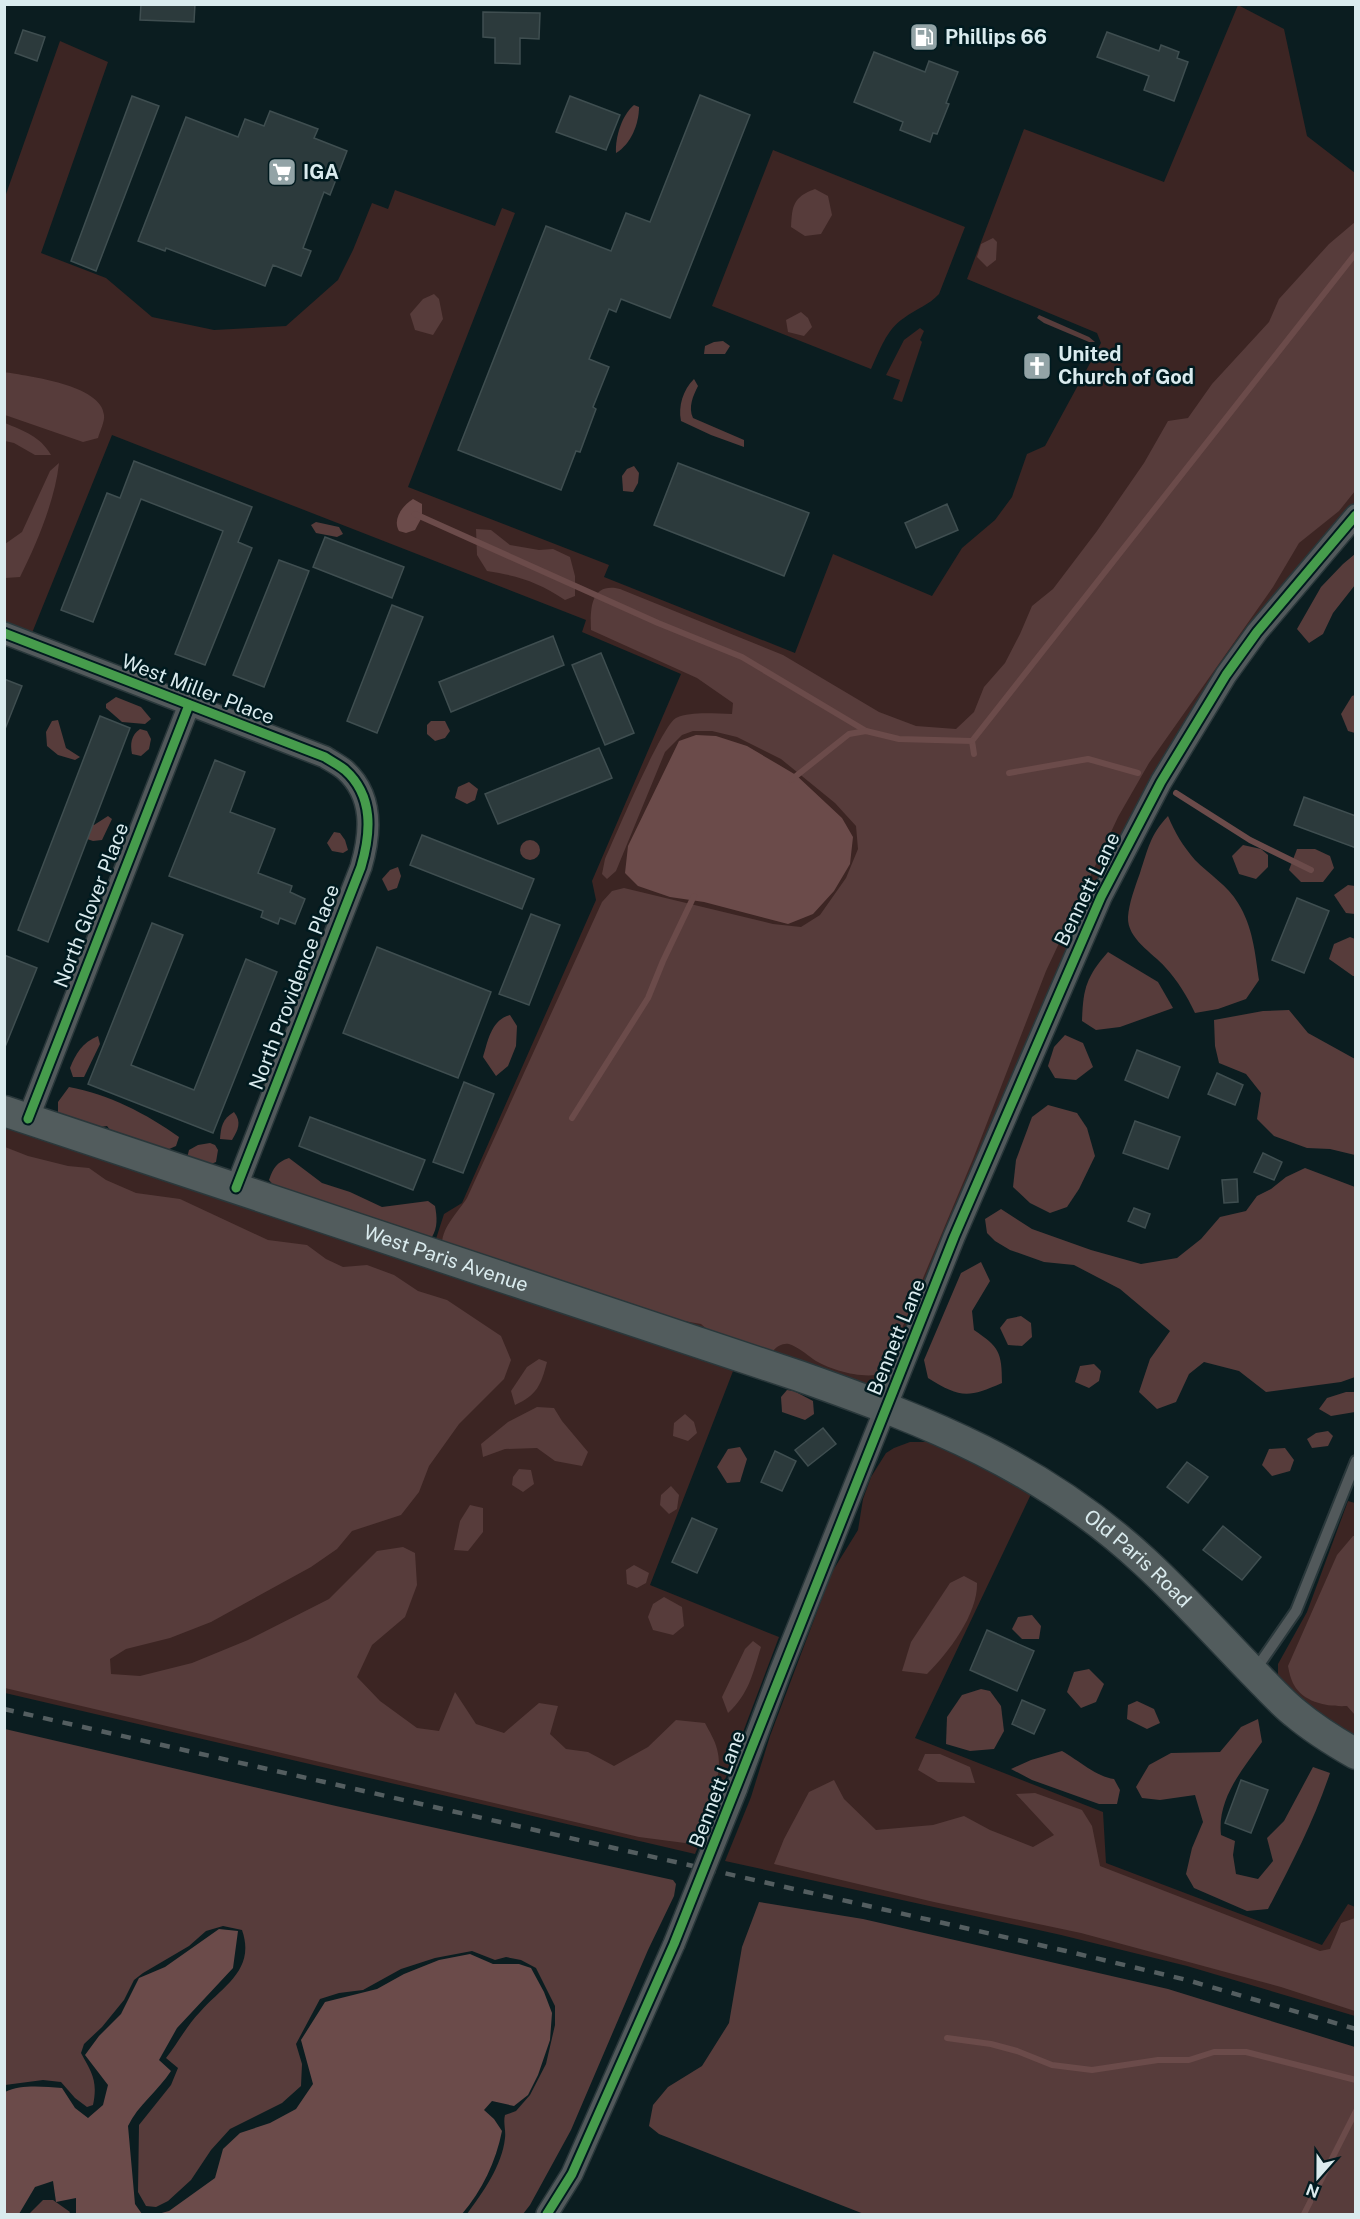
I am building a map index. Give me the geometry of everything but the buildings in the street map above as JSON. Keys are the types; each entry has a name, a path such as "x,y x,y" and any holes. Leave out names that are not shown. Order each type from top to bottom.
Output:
{"main road":[{"name":"West Paris Avenue","path":"16,1115 799,1376 887,1408"},
{"name":"Old Paris Road","path":"887,1408 950,1433 995,1455 1099,1523 1144,1561 1295,1713 1330,1739 1356,1754"}],"street":[{"name":"Bennett Lane","path":"547,2214 572,2174 674,1944 954,1237 1079,944 1161,782 1226,675 1257,632 1356,515"},
{"name":"West Miller Place","path":"4,633 325,757 345,770 357,784 363,798"},
{"name":"North Glover Place","path":"16,1115 189,705"},
{"name":"North Providence Place","path":"236,1188 361,867 369,830 368,814 363,798"}],"lane":[{"path":"1254,1672 1296,1611 1356,1461"}],"shaded area":[{"path":"1238,5 1284,29 1307,136 1355,173 1355,502 1315,550 1192,715 889,1376 882,1385 875,1389 434,1245 444,1214 462,1203 596,900 592,881 681,674 582,632 586,620 112,435 32,633 5,623 5,197 60,41 108,62 41,253 106,278 152,317 214,330 286,326 338,280 372,203 388,209 395,190 495,226 502,208 515,213 408,487 609,565 604,577 795,653 833,554 932,596 962,548 995,520 1012,497 1027,454 1045,446 1101,343 1097,333 967,279 1024,129 1164,182"},
{"path":"634,105 639,107 636,127 630,139 616,153 620,127 626,114"},
{"path":"773,150 965,227 939,294 893,328 871,369 712,306"},
{"path":"815,189 828,196 832,215 821,234 805,236 791,227 793,208 802,195"},
{"path":"1355,222 1355,491 1339,511 1299,543 1273,587 1149,763 1118,817 1046,971 973,1159 881,1374 865,1375 837,1370 820,1363 789,1344 780,1345 773,1351 709,1331 701,1324 684,1321 442,1243 448,1225 467,1198 602,902 612,891 624,888 773,924 801,927 820,915 846,878 858,849 856,826 835,803 781,759 737,737 712,731 693,731 682,735 665,752 616,871 607,879 602,874 605,859 650,760 669,725 676,718 689,714 732,714 733,703 697,678 591,630 592,606 598,593 603,589 620,589 783,655 879,712 916,726 956,729 974,712 984,687 1005,663 1032,606 1053,589 1097,531 1144,463 1168,421 1188,418 1212,384 1269,322 1279,299 1329,244"},
{"path":"993,238 997,242 996,260 987,267 977,257 981,244"},
{"path":"434,294 439,299 443,319 433,335 415,330 410,314 423,299"},
{"path":"801,312 808,318 812,327 804,336 788,332 786,320"},
{"path":"1039,315 1089,337 1095,342 1089,342 1044,323 1037,318"},
{"path":"920,328 924,331 920,340 922,342 902,402 893,399 900,380 886,375 904,340"},
{"path":"723,341 730,346 725,354 704,354 705,346"},
{"path":"4,372 46,379 78,389 91,396 100,405 104,415 98,438 83,442 5,415"},
{"path":"694,379 698,386 691,406 693,418 744,440 744,447 681,421 682,398"},
{"path":"5,423 37,439 51,455 35,455 14,443 5,441"},
{"path":"59,463 39,536 20,577 5,578 5,544 22,532 50,471"},
{"path":"634,466 639,473 638,483 633,492 623,491 622,476 627,469"},
{"path":"413,499 422,504 422,517 415,530 406,533 399,531 398,517"},
{"path":"316,522 339,527 343,534 337,537 316,533 311,525"},
{"path":"476,529 491,530 510,545 539,550 553,549 570,557 575,576 575,596 565,600 528,581 487,571 477,555"},
{"path":"1355,554 1355,585 1333,613 1323,634 1309,643 1297,629 1321,587"},
{"path":"1355,695 1355,733 1348,731 1341,714 1352,696"},
{"path":"116,697 141,707 151,719 145,724 122,722 106,708 106,704"},
{"path":"58,720 66,748 80,757 75,760 58,755 47,746 46,732 52,721"},
{"path":"431,721 445,721 450,731 445,738 435,741 427,734 427,725"},
{"path":"140,729 147,731 151,739 149,749 141,756 132,754 131,747 133,737"},
{"path":"696,735 716,736 747,746 796,775 842,818 853,837 850,864 834,891 813,914 788,924 704,902 670,897 638,886 625,873 628,846 679,741"},
{"path":"469,782 478,789 475,800 467,804 455,798 458,787"},
{"path":"108,816 112,819 102,840 93,841 81,837 85,825 94,825"},
{"path":"1168,816 1191,855 1234,897 1243,912 1255,950 1259,980 1246,999 1218,1009 1195,1013 1174,978 1136,939 1129,925 1131,901 1148,849 1153,836"},
{"path":"334,832 340,833 345,840 348,850 343,853 332,851 327,843"},
{"path":"530,840 537,843 540,850 537,857 530,860 523,857 520,850 523,843"},
{"path":"1243,845 1261,849 1268,855 1268,867 1256,879 1239,874 1232,856"},
{"path":"1297,849 1315,849 1330,856 1334,868 1323,882 1301,882 1289,870"},
{"path":"398,867 401,876 397,888 388,891 382,879 390,870"},
{"path":"1348,885 1355,886 1355,914 1346,913 1334,895"},
{"path":"1350,937 1355,939 1355,976 1329,959 1334,944"},
{"path":"1108,952 1158,982 1173,1008 1120,1027 1096,1030 1082,1021 1083,1000 1090,976"},
{"path":"1289,1010 1308,1033 1355,1059 1355,1155 1330,1149 1307,1148 1274,1136 1257,1119 1261,1093 1246,1074 1219,1063 1215,1046 1214,1020 1263,1011"},
{"path":"510,1015 517,1026 516,1046 508,1066 496,1076 483,1057 494,1026 498,1021"},
{"path":"1065,1035 1083,1043 1093,1067 1076,1080 1055,1078 1048,1066 1054,1047"},
{"path":"98,1036 100,1044 84,1077 73,1077 70,1068 77,1053 84,1045"},
{"path":"69,1087 113,1100 154,1120 179,1137 176,1146 167,1150 114,1135 107,1126 95,1128 58,1114 58,1102"},
{"path":"1048,1105 1077,1113 1087,1128 1095,1156 1079,1189 1067,1207 1050,1213 1030,1203 1013,1187 1016,1160 1032,1117"},
{"path":"234,1112 238,1123 236,1133 232,1140 220,1139 223,1124"},
{"path":"5,1123 735,1366 650,1585 779,1637 695,1854 5,1693"},
{"path":"210,1143 218,1150 216,1162 206,1166 187,1158 189,1150 198,1145"},
{"path":"5,1147 28,1156 68,1166 89,1168 106,1180 136,1193 180,1199 268,1240 307,1245 326,1259 343,1267 367,1265 394,1275 418,1291 447,1300 501,1336 511,1360 504,1379 459,1424 429,1466 419,1492 401,1515 352,1531 337,1549 311,1567 211,1622 170,1638 126,1649 110,1659 111,1674 140,1676 192,1663 248,1640 329,1599 377,1551 403,1547 415,1553 417,1585 405,1617 372,1645 357,1677 380,1701 417,1728 439,1731 455,1692 476,1724 504,1733 539,1703 558,1706 550,1734 566,1749 588,1752 614,1766 648,1747 676,1720 705,1723 716,1746 719,1760 713,1794 695,1838 685,1843 639,1837 5,1688"},
{"path":"289,1158 322,1183 350,1192 382,1207 428,1201 435,1206 436,1214 436,1226 432,1237 416,1237 277,1189 269,1180 278,1164"},
{"path":"1305,1168 1355,1187 1355,1377 1341,1382 1266,1392 1239,1371 1204,1362 1189,1374 1176,1402 1157,1409 1139,1392 1150,1359 1170,1331 1120,1289 1074,1265 1044,1262 1010,1250 987,1233 985,1219 1001,1209 1032,1229 1091,1250 1141,1264 1177,1258 1201,1239 1220,1217 1246,1211 1257,1196"},
{"path":"981,1262 990,1281 972,1311 974,1330 989,1341 997,1351 1000,1357 1002,1383 981,1391 964,1394 948,1389 928,1378 924,1360 961,1273"},
{"path":"1021,1316 1031,1323 1032,1337 1022,1346 1008,1345 1000,1328 1007,1319"},
{"path":"539,1359 547,1362 540,1383 533,1393 515,1405 511,1391 527,1367"},
{"path":"1094,1364 1101,1371 1099,1381 1089,1388 1075,1382 1080,1366"},
{"path":"787,1390 794,1391 813,1401 814,1414 805,1420 782,1412 781,1397"},
{"path":"1346,1392 1355,1392 1355,1412 1331,1416 1319,1409 1327,1398"},
{"path":"537,1407 554,1408 588,1452 582,1466 555,1461 537,1448 505,1449 483,1457 481,1444 508,1422"},
{"path":"685,1414 694,1422 697,1433 688,1441 673,1436 674,1423"},
{"path":"1328,1431 1333,1436 1328,1446 1312,1448 1307,1439 1316,1433"},
{"path":"910,1442 950,1446 1033,1490 915,1738 1103,1812 1106,1863 1322,1945 1348,1904 1355,1907 1355,2016 1187,1966 1061,1935 725,1861 751,1797 770,1736 832,1572 858,1530 863,1499 871,1477 886,1453"},
{"path":"740,1447 747,1459 740,1482 727,1483 717,1467 728,1449"},
{"path":"1285,1448 1294,1460 1290,1471 1272,1476 1262,1465 1269,1449"},
{"path":"519,1469 531,1470 534,1484 523,1492 512,1485 513,1477"},
{"path":"671,1486 679,1495 677,1509 669,1514 660,1505 661,1495"},
{"path":"1348,1501 1355,1503 1355,1742 1332,1729 1278,1679 1278,1664 1307,1612"},
{"path":"470,1505 483,1508 483,1532 468,1551 454,1550 460,1521"},
{"path":"1353,1536 1356,1536 1355,1715 1347,1706 1325,1705 1304,1696 1293,1683 1288,1666 1337,1555"},
{"path":"634,1565 649,1573 646,1583 637,1588 627,1584 626,1570"},
{"path":"964,1576 977,1583 973,1607 960,1632 927,1674 902,1671 911,1642 950,1583"},
{"path":"664,1597 682,1607 684,1626 673,1635 653,1630 648,1617 653,1604"},
{"path":"1032,1615 1041,1626 1039,1639 1022,1639 1012,1629 1018,1617"},
{"path":"753,1641 761,1647 753,1674 746,1691 728,1713 722,1697 745,1649"},
{"path":"1089,1669 1104,1684 1096,1702 1081,1708 1067,1692 1074,1672"},
{"path":"981,1689 990,1691 1001,1706 1004,1731 994,1749 970,1751 946,1744 947,1717 962,1695"},
{"path":"1137,1701 1154,1709 1160,1723 1147,1729 1127,1719 1128,1705"},
{"path":"1258,1719 1262,1742 1232,1786 1223,1809 1221,1822 1221,1835 1235,1841 1233,1855 1236,1874 1258,1879 1273,1861 1267,1838 1284,1821 1313,1767 1330,1773 1294,1859 1268,1909 1247,1911 1194,1888 1186,1874 1192,1848 1203,1822 1195,1795 1160,1800 1142,1798 1136,1787 1149,1765 1171,1753 1220,1752 1241,1727"},
{"path":"5,1729 336,1806 673,1880 676,1884 674,1896 648,1950 571,2130 523,2214 467,2214 485,2188 500,2159 505,2138 505,2115 516,2111 530,2095 546,2064 555,2025 555,2006 536,1968 521,1960 506,1957 495,1960 472,1951 435,1958 401,1969 363,1990 339,1993 320,1999 296,2044 302,2064 301,2086 282,2103 230,2129 211,2150 191,2180 168,2201 156,2207 146,2206 138,2192 139,2125 171,2085 178,2068 166,2058 195,2017 227,1985 241,1967 245,1956 242,1930 223,1926 206,1931 189,1946 134,1980 124,2000 102,2027 84,2044 81,2053 93,2078 95,2090 93,2105 87,2107 75,2098 61,2082 43,2080 5,2085"},
{"path":"1062,1751 1094,1772 1114,1779 1120,1790 1117,1804 1099,1804 1032,1780 1011,1769 1031,1760"},
{"path":"925,1754 940,1754 970,1767 975,1783 938,1782 918,1770"},
{"path":"834,1780 844,1799 876,1830 933,1825 964,1816 990,1830 1033,1847 1054,1835 1016,1794 1035,1793 1082,1810 1092,1826 1100,1866 1320,1951 1330,1949 1341,1923 1355,1918 1355,2011 1281,1987 1081,1933 934,1902 774,1864 784,1839 809,1792"},
{"path":"759,1902 863,1919 1168,1989 1355,2047 1355,2214 864,2214 659,2134 649,2126 653,2105 668,2087 702,2066 729,2023 742,1947"},
{"path":"219,1929 238,1931 233,1968 177,2028 159,2060 171,2071 137,2111 128,2126 135,2204 142,2214 76,2214 76,2198 56,2202 53,2181 35,2187 19,2214 5,2214 5,2092 26,2087 62,2088 75,2108 88,2118 103,2105 108,2085 85,2055 99,2036 121,2014 139,1978 165,1967"},
{"path":"470,1954 493,1964 519,1964 531,1968 552,2013 550,2040 538,2075 528,2095 514,2106 492,2101 484,2110 502,2131 487,2175 476,2196 462,2214 158,2214 169,2211 215,2178 223,2149 240,2133 270,2123 296,2109 313,2084 301,2040 325,2002 377,1989 404,1974 439,1960"},
{"path":"43,2200 53,2200 70,2212 69,2214 29,2214"}],"waterway":[{"path":"974,754 972,741 1356,253"},
{"path":"415,514 658,623 742,657 866,731"},
{"path":"791,780 849,734 866,731 899,739 972,741"},
{"path":"1009,773 1088,759 1138,773"},
{"path":"1176,793 1250,840 1311,870"},
{"path":"572,1118 648,998 694,896"},
{"path":"947,2038 991,2044 1017,2051 1052,2065 1092,2070 1158,2060 1189,2060 1214,2052 1246,2052 1356,2080"},
{"path":"1304,2214 1356,2111"}],"railway":[{"path":"4,1709 1066,1951 1187,1980 1356,2029"}],"cycle path":[{"path":"547,2214 572,2174 674,1944 954,1237 1101,897 1161,782 1226,675 1257,632 1356,515"},
{"path":"4,633 325,757 345,770 361,791 368,816 367,841 361,867 236,1188"},
{"path":"28,1119 189,705"}],"place":[{"name":"Phillips 66","path":"924,37"},
{"name":"IGA","path":"282,172"},
{"name":"United Church of God","path":"1037,366"}]}
